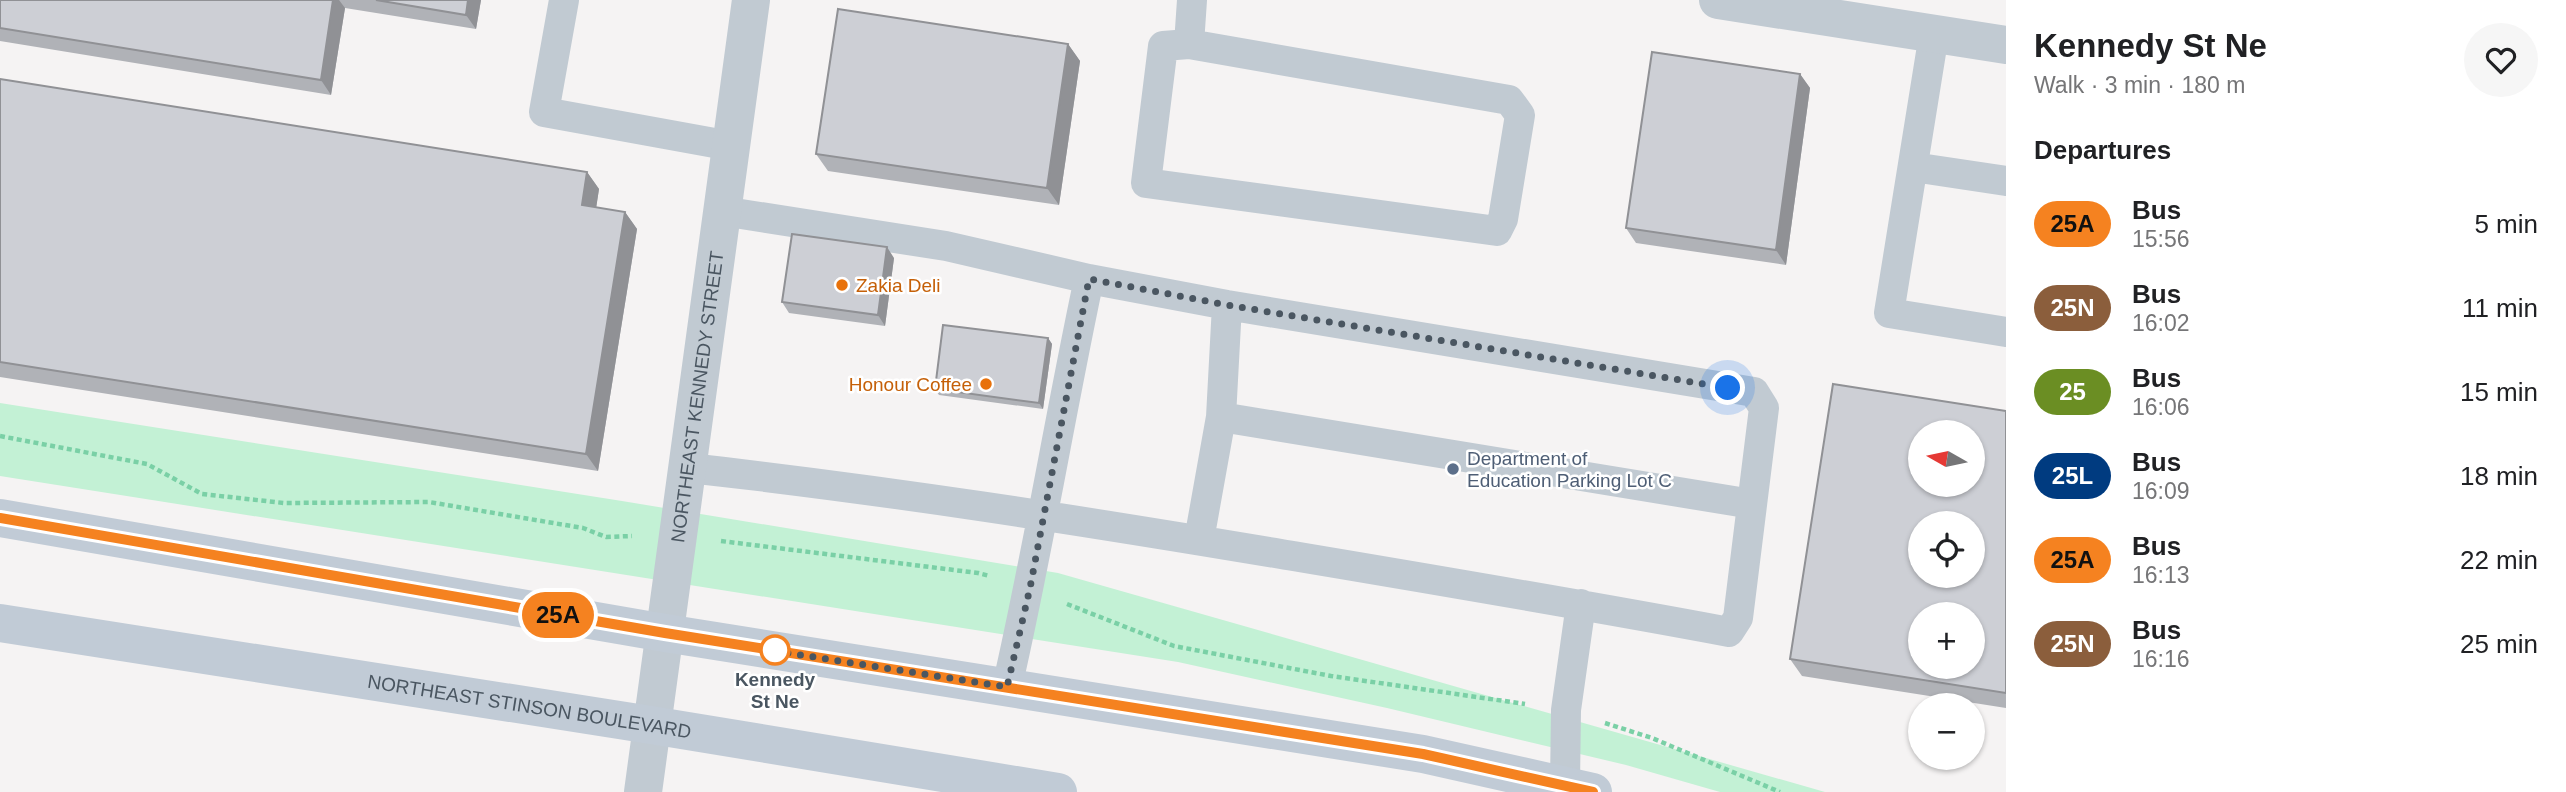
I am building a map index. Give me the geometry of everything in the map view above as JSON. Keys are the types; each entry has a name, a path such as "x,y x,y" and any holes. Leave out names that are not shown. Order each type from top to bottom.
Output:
{"main road":[{"path":"0,518 665,633 1423,754 1579,788"},
{"name":"NORTHEAST STINSON BOULEVARD","path":"0,623 1058,792"}],"street":[{"name":"NORTHEAST KENNEDY STREET","path":"643,792 751,0"},
{"path":"1718,0 2006,45"}],"lane":[{"path":"564,0 544,112 732,146"},
{"path":"1189,44 1192,0"},
{"path":"1934,34 1889,313 2006,331"},
{"path":"1189,44 1509,100 1520,115 1503,219 1497,231 1146,183 1163,46 1189,44"},
{"path":"1913,167 2006,181"},
{"path":"689,468 1199,540 1581,604 1729,632 1738,618 1764,408 1754,392 1227,305 1089,279 946,246 722,211"},
{"path":"1007,687 1030,588 1089,279"},
{"path":"1199,540 1221,417 1227,305"},
{"path":"1221,417 1752,504"},
{"path":"1579,788 1566,710 1581,604"}],"path":[{"path":"0,436 147,464 202,494 284,503 429,502 583,528 606,537"},
{"path":"731,542 978,573 1030,588 1174,646 1331,676 1443,690 1566,710 1652,738 1780,792"}],"green space":[{"path":"0,403 1058,573 1825,792 1720,792 1626,765 1178,662 0,476"}],"building":[{"path":"0,0 333,0 321,80 0,28"},
{"path":"376,0 468,0 466,15"},
{"path":"838,9 1068,44 1047,188 816,154"},
{"path":"1652,52 1800,74 1776,250 1626,228"},
{"path":"0,79 587,172 582,205 625,212 586,454 0,362"},
{"name":"Zakia Deli","path":"792,234 887,247 878,315 782,302"},
{"path":"943,325 1048,338 1039,403 935,389"},
{"path":"1833,384 2006,411 2006,693 1917,679 1985,679 1985,602 1908,602 1908,678 1790,659"}],"bus line":[{"name":"25A","path":"0,518 665,633 1423,754 1593,792"}],"place":[{"name":"Zakia Deli","path":"842,285"},
{"name":"Honour Coffee","path":"986,384"},
{"name":"Department of Education Parking Lot C","path":"1453,469"},
{"name":"Kennedy St Ne","path":"775,650"}],"route":[{"path":"775,650 769,650 1007,687 1030,588 1089,279 1227,305 1728,388"}]}
